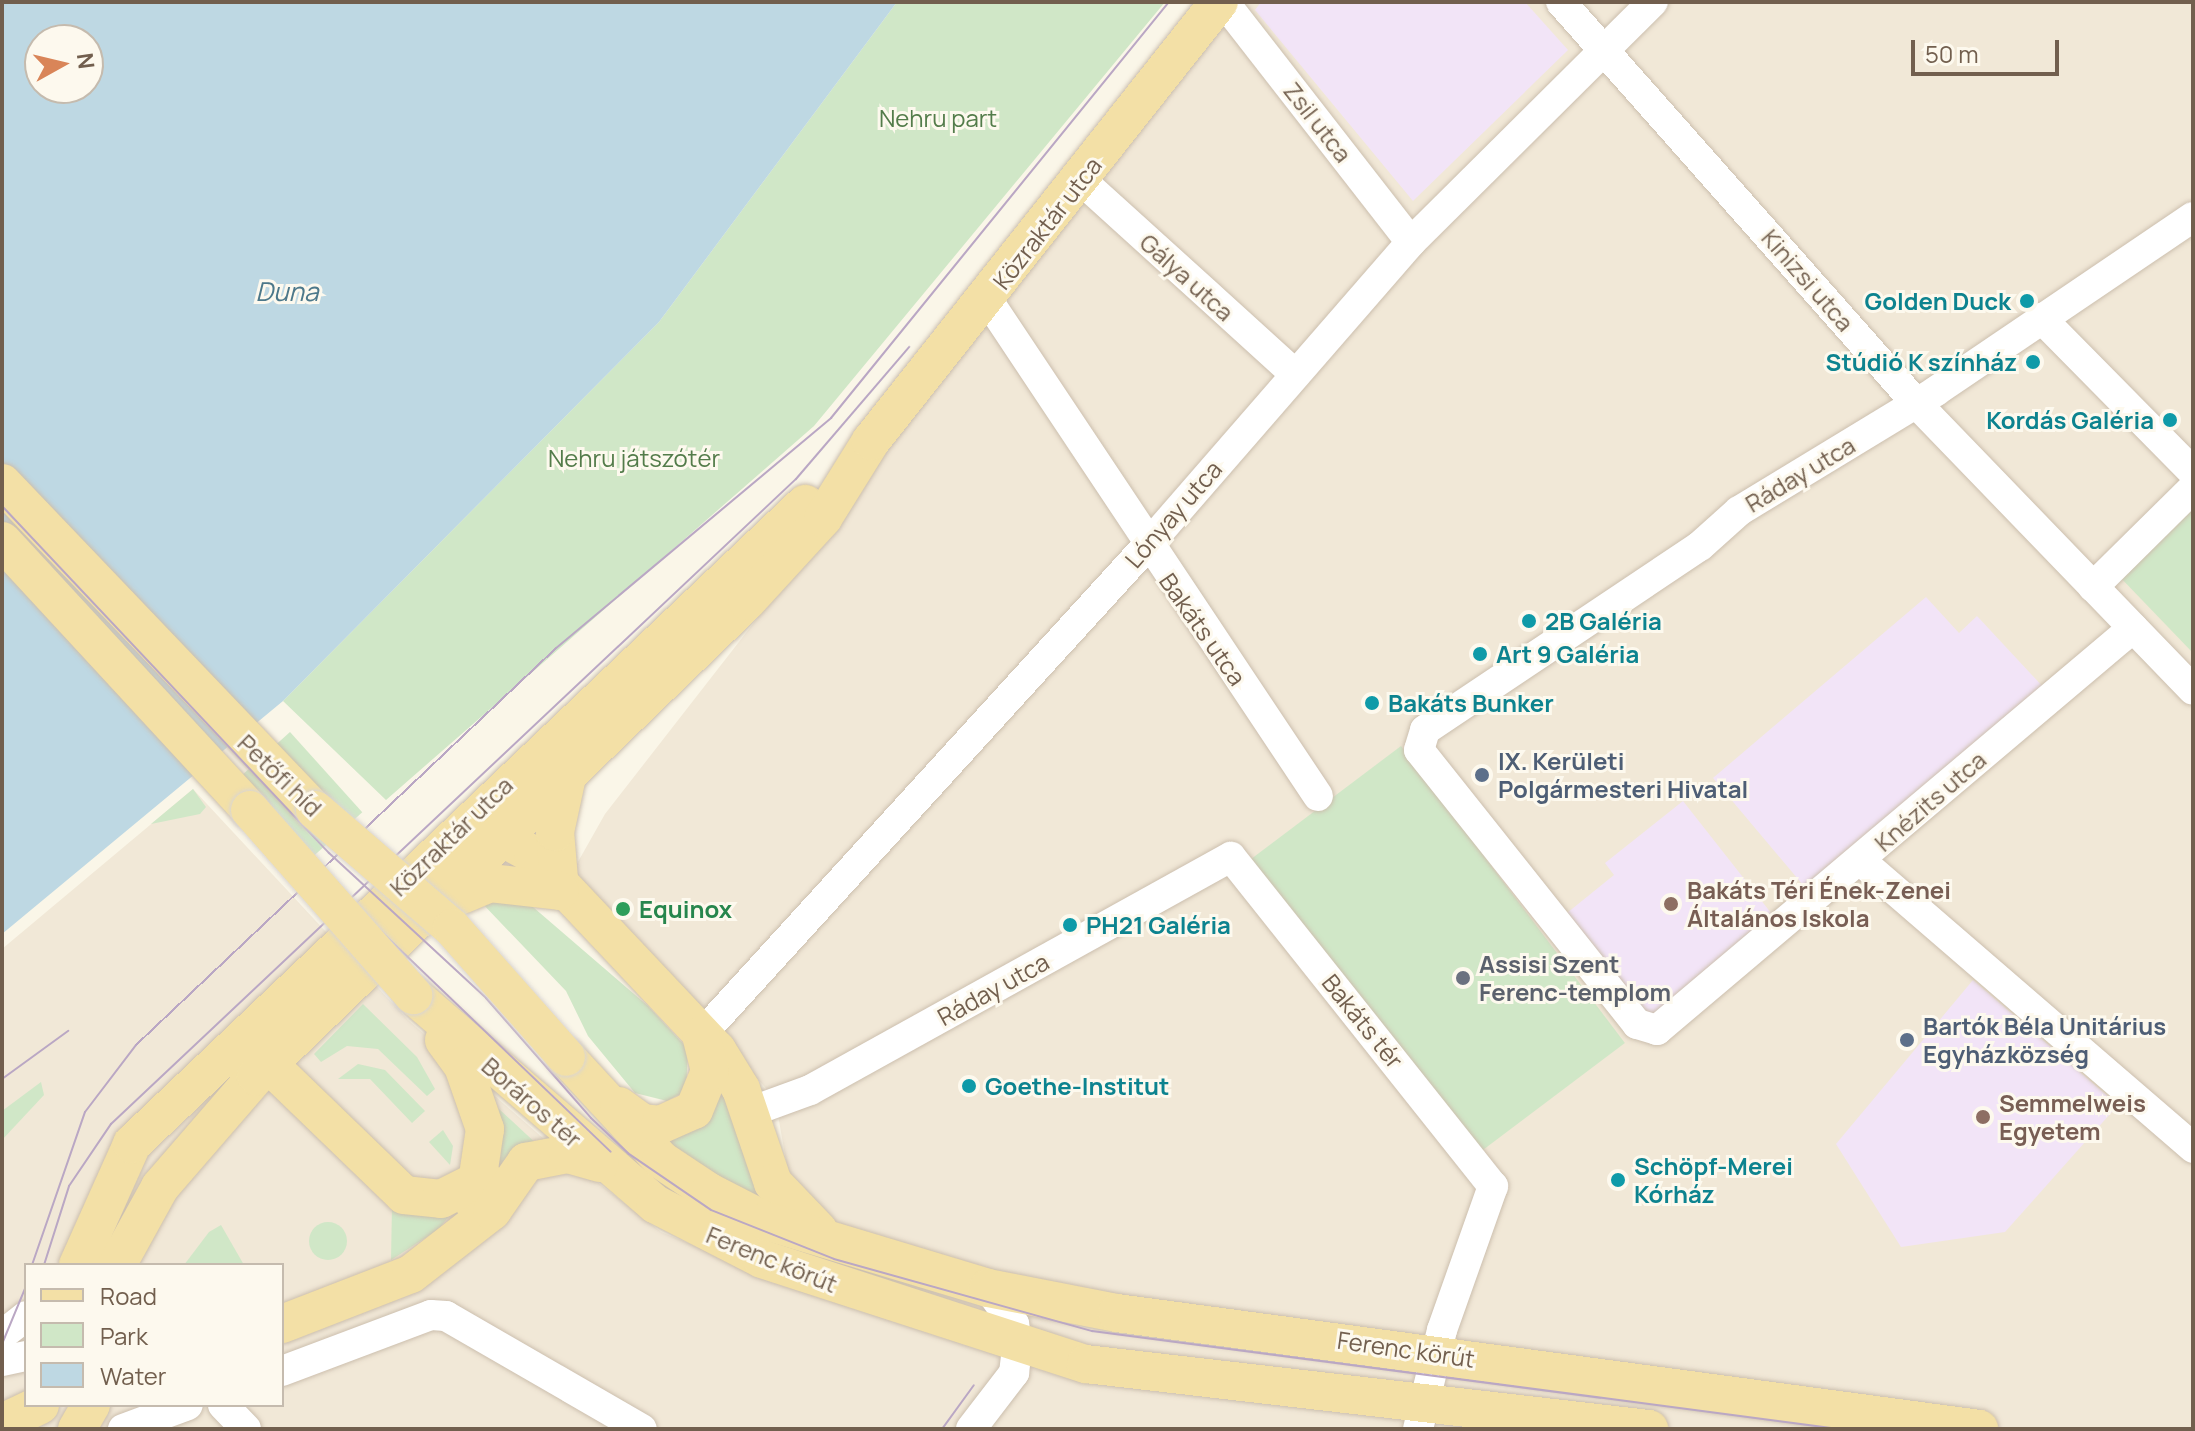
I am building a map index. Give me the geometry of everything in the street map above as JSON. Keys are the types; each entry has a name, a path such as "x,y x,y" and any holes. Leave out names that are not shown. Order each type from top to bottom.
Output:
{"main road":[{"name":"Közraktár utca","path":"118,1263 185,1153 267,1066 756,590 823,518 871,441 1222,2"},
{"name":"Közraktár utca","path":"79,1263 132,1144 240,1035 871,441"},
{"name":"Petőfi híd","path":"2,483 245,742 452,928 566,1057"},
{"name":"Petőfi híd","path":"2,541 413,995"},
{"path":"560,891 555,832 568,772"},
{"path":"501,788 501,837"},
{"path":"448,838 501,837 533,855 560,891 701,1035 732,1071 783,1201 838,1244"},
{"path":"425,914 490,883 560,891"},
{"path":"413,995 463,1066 482,1115 483,1178 449,1246"},
{"name":"Boráros tér","path":"413,995 524,1097 655,1204"},
{"path":"306,1029 306,1070 323,1121"},
{"path":"240,1035 323,1121 404,1195 441,1199 483,1178"},
{"path":"566,1057 630,1117 660,1125 703,1099 710,1071 701,1035"},
{"name":"Boráros tér","path":"566,1057 661,1160 766,1221 838,1244"},
{"path":"284,1323 378,1290 449,1246 492,1211 526,1162 568,1154 602,1163"},
{"name":"Ferenc körút","path":"655,1204 762,1259 1017,1347 1086,1364 1422,1414 1649,1429"},
{"name":"Ferenc körút","path":"838,1244 988,1288 1117,1313 1437,1352 1979,1429"},
{"path":"2,1413 24,1387"},
{"path":"2,1423 36,1407"},
{"path":"41,1429 55,1407"},
{"path":"77,1429 90,1407"}],"street":[{"name":"Zsil utca","path":"1222,2 1411,242"},
{"name":"Kinizsi utca","path":"1561,2 1917,404 2193,690"},
{"name":"Lónyay utca","path":"701,1035 1146,547 1294,373 1411,242 1603,48 1653,2"},
{"name":"Gálya utca","path":"1081,180 1294,373"},
{"name":"Ráday utca","path":"1651,1030 1637,1024 1432,770 1419,742 1425,730 1700,546 1739,511 1917,404 2193,217"},
{"name":"Bakáts utca","path":"987,299 1146,547 1318,796"},
{"path":"2041,318 2193,472"},
{"path":"2093,587 2193,488"},
{"name":"Knézits utca","path":"1651,1030 1664,1027 2133,628"},
{"name":"Ráday utca","path":"750,1112 810,1090 1231,857"},
{"name":"Bakáts tér","path":"1231,857 1493,1186 1437,1352"},
{"path":"1861,861 2193,1148"},
{"path":"971,1429 1014,1373 1017,1347 1014,1324 988,1288"},
{"path":"284,1370 431,1315 458,1321 642,1429"},
{"path":"2,1335 24,1318"},
{"path":"1422,1414 1437,1352"},
{"path":"2,1361 24,1356"},
{"path":"123,1429 183,1407"},
{"path":"225,1407 246,1429"}],"shaded area":[{"path":"1237,2 2193,2 2193,1429 2,1429 2,949 193,789 408,1020 559,1152 661,1232 809,1292 775,1098 570,876 605,814"},
{"path":"1261,2 1525,2 1568,50 1413,201 1255,10"},
{"path":"1926,597 1959,633 1977,616 2045,689 1808,891 1713,778"},
{"name":"Bakáts Téri Ének-Zenei Általános Iskola","path":"1683,801 1775,918 1651,1020 1567,913 1614,875 1605,863"},
{"name":"Semmelweis Egyetem","path":"1973,980 2118,1105 2005,1232 1901,1247 1836,1144"}],"green space":[{"name":"Nehru part","path":"897,2 1165,2 814,426 386,800 283,701 659,322"},
{"path":"2193,499 2193,653 2117,574"},
{"path":"290,732 362,812 289,878 217,798"},
{"path":"1401,746 1625,1043 1470,1160 1246,863"},
{"path":"193,789 206,807 200,814 151,824"},
{"path":"480,901 526,901 648,1006 688,1049 686,1091 667,1101 635,1093 588,1036 566,991"},
{"path":"363,1004 417,1057 435,1089 427,1096 378,1049 347,1046 321,1062 314,1054"},
{"path":"358,1064 385,1070 425,1111 412,1123 370,1079 338,1079"},
{"path":"727,1074 775,1210 664,1152 666,1135 706,1124"},
{"path":"41,1082 44,1095 2,1140 2,1111"},
{"path":"499,1109 541,1148 493,1186 501,1155"},
{"path":"443,1130 453,1146 450,1165 429,1142"},
{"path":"458,1204 439,1229 391,1260 392,1206"},
{"path":"328,1222 341,1228 347,1241 341,1254 328,1260 315,1254 309,1241 315,1228"},
{"path":"221,1225 243,1263 186,1263 209,1232"}],"water":[{"name":"Duna","path":"2,2 897,2 659,322 283,701 2,934"}],"tram line":[{"path":"33,1263 85,1112 136,1045 555,649 831,418 1169,2"},
{"path":"45,1263 69,1186 111,1124 796,479 909,347"},
{"path":"2,506 329,853 486,998 591,1118 629,1154 711,1210 834,1259 1092,1331 1839,1429"},
{"path":"272,808 345,897 611,1152"},
{"path":"2,1079 68,1031"},
{"path":"2,1344 24,1291"},
{"path":"942,1429 974,1385"}],"place":[{"name":"Golden Duck","path":"2027,301"},
{"name":"Stúdió K színház","path":"2033,362"},
{"name":"Kordás Galéria","path":"2170,420"},
{"name":"2B Galéria","path":"1529,621"},
{"name":"Art 9 Galéria","path":"1480,654"},
{"name":"Bakáts Bunker","path":"1372,703"},
{"name":"IX. Kerületi Polgármesteri Hivatal","path":"1482,775"},
{"name":"Bakáts Téri Ének-Zenei Általános Iskola","path":"1671,904"},
{"name":"Equinox","path":"623,909"},
{"name":"PH21 Galéria","path":"1070,925"},
{"name":"Assisi Szent Ferenc-templom","path":"1463,978"},
{"name":"Bartók Béla Unitárius Egyházközség","path":"1907,1040"},
{"name":"Goethe-Institut","path":"969,1086"},
{"name":"Semmelweis Egyetem","path":"1983,1117"},
{"name":"Schöpf-Merei Kórház","path":"1618,1180"}],"park label":[{"name":"Nehru játszótér","path":"634,458"}]}
